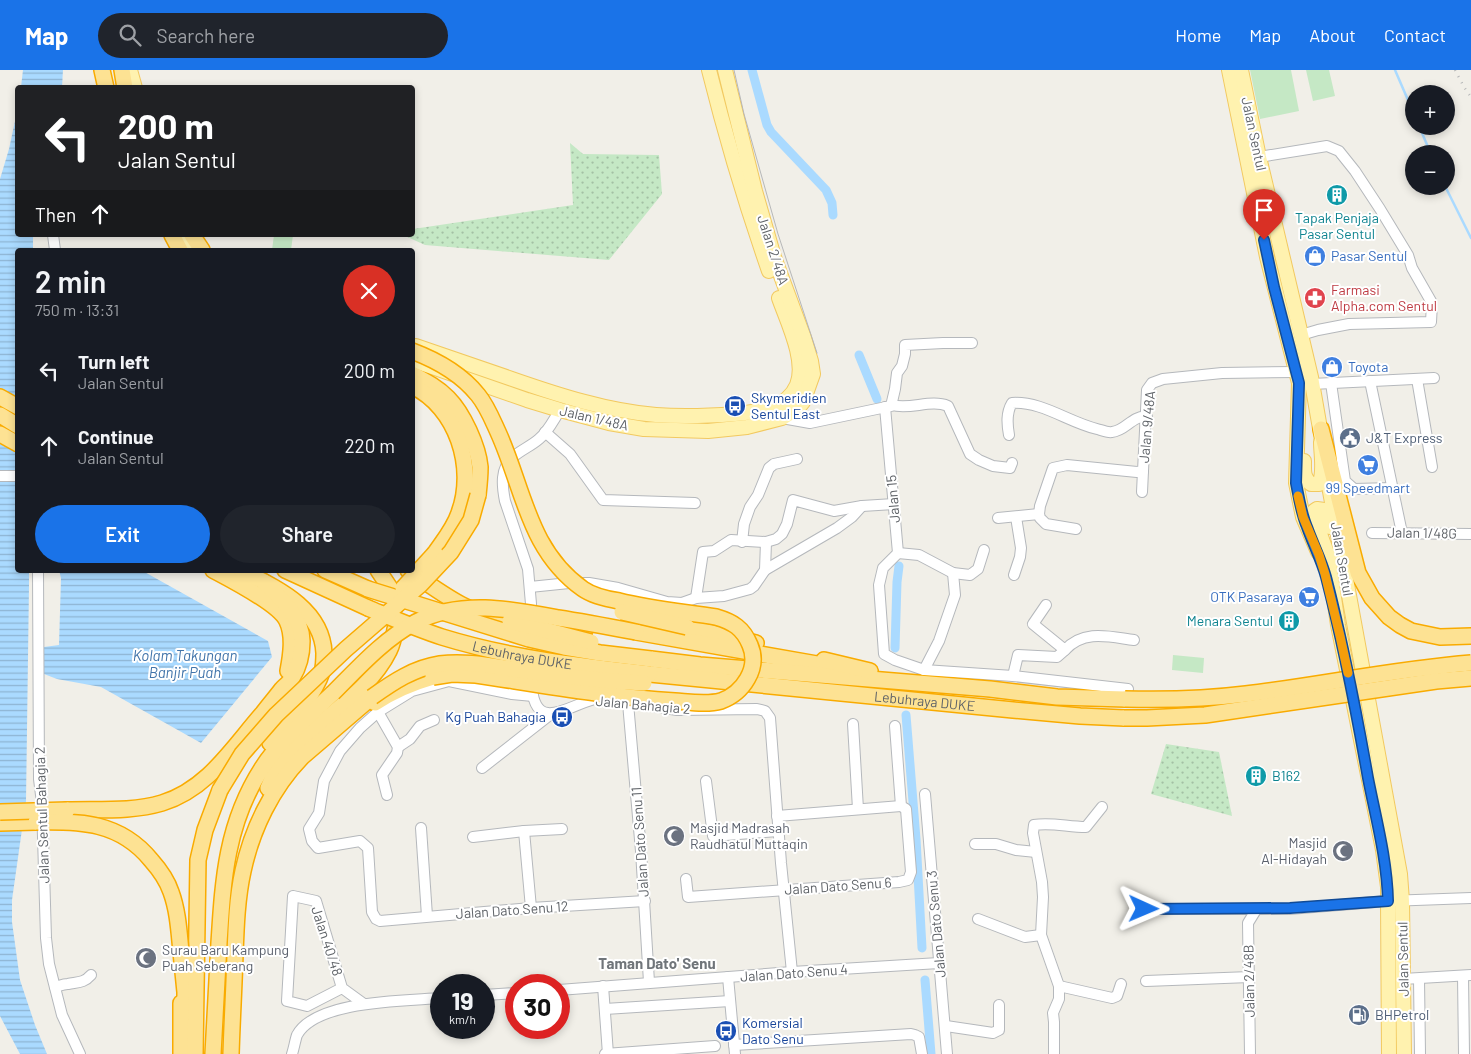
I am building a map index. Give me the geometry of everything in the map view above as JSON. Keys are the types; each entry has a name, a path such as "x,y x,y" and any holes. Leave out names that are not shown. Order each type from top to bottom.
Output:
{"highway":[{"path":"102,70 105,85"},
{"path":"122,70 124,85"},
{"path":"193,237 201,248"},
{"path":"324,738 387,695 418,681 433,677 452,674 476,676 648,700 719,702 735,694 743,687 752,669 752,650 745,634 728,621 716,617 637,606 604,598 584,590 557,565 544,548 529,519 504,446 489,411 478,394 458,376 415,352"},
{"path":"415,361 450,380 468,398 480,416 496,449 521,520 536,552 547,568 576,594 595,604 636,616 740,639 786,652 926,677"},
{"path":"195,1054 198,860 204,830 220,790 242,754 276,716 346,649 402,602 451,552 471,520 478,495 480,467 474,441 449,399 430,383 415,376"},
{"path":"346,649 359,632 408,583 439,546 459,514 464,497 465,475 462,451 455,430 440,407 421,390 415,387"},
{"path":"0,397 15,407"},
{"path":"0,403 15,408"},
{"path":"0,415 15,424"},
{"path":"1320,429 1358,573 1372,598 1381,609 1400,625 1411,631 1428,636 1471,636"},
{"path":"0,434 15,442"},
{"path":"218,573 270,603 286,619 291,634 291,650 282,689"},
{"path":"240,814 248,772 259,755 306,701 323,671 324,660 322,638 318,628 309,616 287,595 247,573"},
{"name":"Lebuhraya DUKE","path":"292,573 368,608 435,635 488,649 650,679 762,684 822,692 1080,716 1147,718 1204,715 1426,682 1471,678"},
{"name":"Lebuhraya DUKE","path":"333,573 368,589 564,647 600,653 649,656 700,665 926,677 1057,697 1126,694 1194,698 1246,694 1402,670 1471,663"},
{"path":"260,820 264,798 270,782 292,750 333,715 366,683 380,667 390,650 396,624 396,608 390,588 380,573"},
{"path":"412,573 457,603 476,613 649,656"},
{"path":"0,812 135,808 162,803 192,789 213,771 291,680 299,665 302,640 298,621 281,598 264,582"},
{"path":"213,1054 223,888 229,850 240,814 256,779 263,766 278,748 383,644 416,622 447,611 471,608 511,610 636,632 926,677"},
{"path":"231,1054 240,888 248,852 260,820 274,794 285,776 302,757 372,697 400,678 412,672 440,664 455,663 500,667 607,681 650,679"},
{"path":"0,823 68,821 91,824 118,833 134,841 161,871 171,890 177,911 185,992 185,1054"},
{"path":"181,952 181,1054"}],"main road":[{"path":"114,70 119,85"},
{"path":"130,70 134,85"},
{"name":"Jalan 2/48A","path":"709,70 719,112 745,199 795,344 800,364 794,402 803,402 813,374 811,362 774,257 755,191 725,70"},
{"name":"Jalan Sentul","path":"1229,70 1267,257 1303,380 1320,429 1400,874 1395,901 1389,1054"},
{"name":"Jalan Sentul","path":"1241,70 1259,157 1301,335 1303,380 1296,483 1303,517 1319,555 1339,630 1377,817 1388,887 1395,901 1403,979 1404,1054"},
{"path":"183,237 192,248"},
{"path":"201,237 208,248"},
{"name":"Jalan 1/48A","path":"415,345 554,394 612,409 655,415 710,416 779,412"},
{"name":"Jalan 1/48A","path":"415,360 560,410 608,423 644,429 708,431 747,427 779,412"},
{"path":"1303,380 1304,477 1311,484 1319,484 1321,480 1320,429"},
{"path":"779,412 794,402"},
{"path":"1339,630 1328,556 1313,515 1317,509 1324,510 1327,514 1356,632"}],"street":[{"path":"1259,157 1327,146 1339,151 1355,171 1380,209 1408,255 1412,268 1432,303 1431,322 1349,324 1301,335"},
{"name":"Jalan 15","path":"898,553 889,406 896,377 904,360 905,345 972,343"},
{"name":"Jalan 9/48A","path":"1039,514 1053,468 1067,464 1143,471 1147,390 1152,383 1163,379 1222,373 1303,380"},
{"path":"1417,378 1432,466"},
{"path":"1303,380 1331,383 1434,378"},
{"path":"1370,381 1402,533"},
{"path":"1331,383 1345,481 1354,488 1393,488"},
{"path":"794,402 800,417 810,424"},
{"path":"1009,434 1007,425 1008,409 1012,403 1025,402 1088,427 1112,432 1124,427 1140,416 1147,416"},
{"path":"779,412 810,424 889,406 902,407 942,403 948,406 970,454 994,466 1010,468 1012,463"},
{"path":"530,621 532,604 528,569 504,496 502,477 511,459 542,437 560,410"},
{"path":"545,432 570,454 603,500 695,503"},
{"path":"742,542 744,524 750,507 758,495 769,468 774,464 797,459"},
{"path":"1142,492 1143,471"},
{"path":"0,476 15,476"},
{"path":"696,598 703,552 714,551 731,540 766,542 776,539 782,534 793,500 834,511 862,506 894,504"},
{"path":"530,587 590,583 618,588 666,602 682,603 696,598 724,596 750,589 765,570 837,528 852,517 862,506"},
{"path":"998,518 1039,514 1046,524 1076,529"},
{"path":"1014,575 1021,548 1016,517"},
{"name":"Jalan 1/48G","path":"1372,533 1471,534"},
{"path":"765,570 766,542"},
{"path":"984,550 978,569 970,575 953,573 919,555 898,553 883,568 879,585 884,654 926,677 1012,676 1126,694"},
{"name":"Jalan Sentul Bahagia 2","path":"38,573 39,779 42,803 46,938 49,964 62,1015 80,1054"},
{"path":"926,677 955,595 953,573"},
{"path":"1046,605 1033,624 1066,650"},
{"path":"1012,676 1018,655 1058,657 1072,642 1094,635 1134,640"},
{"path":"387,795 382,775 397,753 398,747 378,712 412,691 449,681 512,694 532,692 535,704 540,710 551,714"},
{"name":"Jalan Bahagia 2","path":"551,714 562,712 592,699 605,698 677,710 757,709 765,711 770,718 777,816"},
{"name":"Jalan Dato Senu 11","path":"628,702 637,795 649,982"},
{"name":"Jalan Dato Senu 12","path":"378,712 360,728 340,751 324,781 318,813 309,829 312,841 318,848 360,841 368,848 372,912 376,919 380,921 644,901"},
{"path":"482,768 551,714"},
{"path":"398,747 410,739 420,726 434,720"},
{"path":"852,724 858,809"},
{"name":"Jalan Dato Senu 6","path":"686,879 688,897 908,880 911,872 906,808 901,806 895,726"},
{"path":"706,781 713,836 778,831"},
{"name":"Jalan Dato Senu 3","path":"925,794 948,1054"},
{"path":"792,972 777,816 901,806"},
{"path":"1054,1054 1054,1022 1052,1012 1060,999 1059,986 1041,935 1041,872 1033,833 1034,825 1046,823 1086,827 1102,807"},
{"path":"421,828 427,916"},
{"path":"473,837 524,831 562,830"},
{"path":"524,831 532,908"},
{"path":"975,844 996,844 1016,850 1036,852"},
{"name":"Jalan 40/48","path":"342,988 307,1006 287,1001 293,896 316,901 342,988 364,1004"},
{"path":"1144,909 1256,910 1471,898"},
{"name":"Jalan 2/48B","path":"1250,1054 1248,922 1256,910"},
{"path":"978,920 1025,937 1041,935"},
{"name":"Jalan Dato Senu 4","path":"570,989 939,963"},
{"path":"54,987 78,983 87,980 91,975"},
{"path":"1403,979 1467,976 1464,1054"},
{"path":"1146,981 1250,977"},
{"path":"728,978 734,1049 911,1034 919,1037 922,1054"},
{"path":"1419,979 1420,1054"},
{"path":"1059,986 1112,998 1117,996 1121,984"},
{"path":"604,986 607,1054 715,1046"},
{"path":"292,1054 297,1035 320,1016 342,1008 364,1004 430,999"},
{"path":"605,1009 730,1001"},
{"path":"946,1026 993,1033 999,1030 999,1005"}],"green space":[{"path":"1250,70 1291,70 1299,111 1260,119"},
{"path":"1306,70 1329,70 1335,96 1313,101"},
{"path":"570,143 583,154 659,155 662,194 609,260 425,245 407,237 415,237 415,229 573,205"},
{"path":"274,237 293,237 291,248 272,248"},
{"path":"1173,655 1204,658 1203,673 1172,670"},
{"path":"1166,744 1219,752 1232,816 1151,794"}],"water":[{"path":"23,70 63,70 62,85 21,85"},
{"path":"15,121 15,237 33,237 33,248 15,248 15,573 29,573 29,586 26,801 12,900 12,922 20,980 47,1054 20,1054 0,1016 0,179"},
{"name":"Kolam Takungan Banjir Puah","path":"60,573 146,573 268,641 272,657 201,743 101,687 57,679 44,674 44,647 59,645"}],"waterway":[{"path":"752,70 767,125 771,132 826,190 832,203 833,215"},
{"path":"1395,70 1405,93"},
{"path":"1423,135 1427,145"},
{"path":"1450,195 1471,238"},
{"path":"859,355 877,399"},
{"path":"895,648 899,566"},
{"path":"906,715 922,948"},
{"path":"925,980 931,1054"}],"tram line":[{"path":"734,70 744,114 778,234 817,353"}],"railway":[{"path":"1455,70 1471,97"}],"slow traffic":[{"path":"1298,496 1307,530 1319,555 1325,574 1348,673"}],"place":[{"name":"Tapak Penjaja Pasar Sentul","path":"1337,195"},
{"name":"Pasar Sentul","path":"1315,256"},
{"name":"Farmasi Alpha.com Sentul","path":"1315,298"},
{"name":"Toyota","path":"1332,367"},
{"name":"Skymeridien Sentul East","path":"735,406"},
{"name":"J&T Express","path":"1350,438"},
{"name":"99 Speedmart","path":"1368,465"},
{"name":"OTK Pasaraya","path":"1309,597"},
{"name":"Menara Sentul","path":"1289,621"},
{"name":"Kg Puah Bahagia","path":"562,717"},
{"name":"B162","path":"1256,776"},
{"name":"Masjid Madrasah Raudhatul Muttaqin","path":"674,836"},
{"name":"Masjid Al-Hidayah","path":"1343,851"},
{"name":"Surau Baru Kampung Puah Seberang","path":"146,958"},
{"name":"BHPetrol","path":"1359,1015"},
{"name":"Komersial Dato Senu","path":"726,1031"}],"district":[{"name":"Taman Dato' Senu","path":"657,964"}],"route":[{"path":"1144,909 1256,910 1388,901 1383,850 1340,636 1325,574 1319,555 1307,530 1296,483 1299,383 1264,240"}]}
